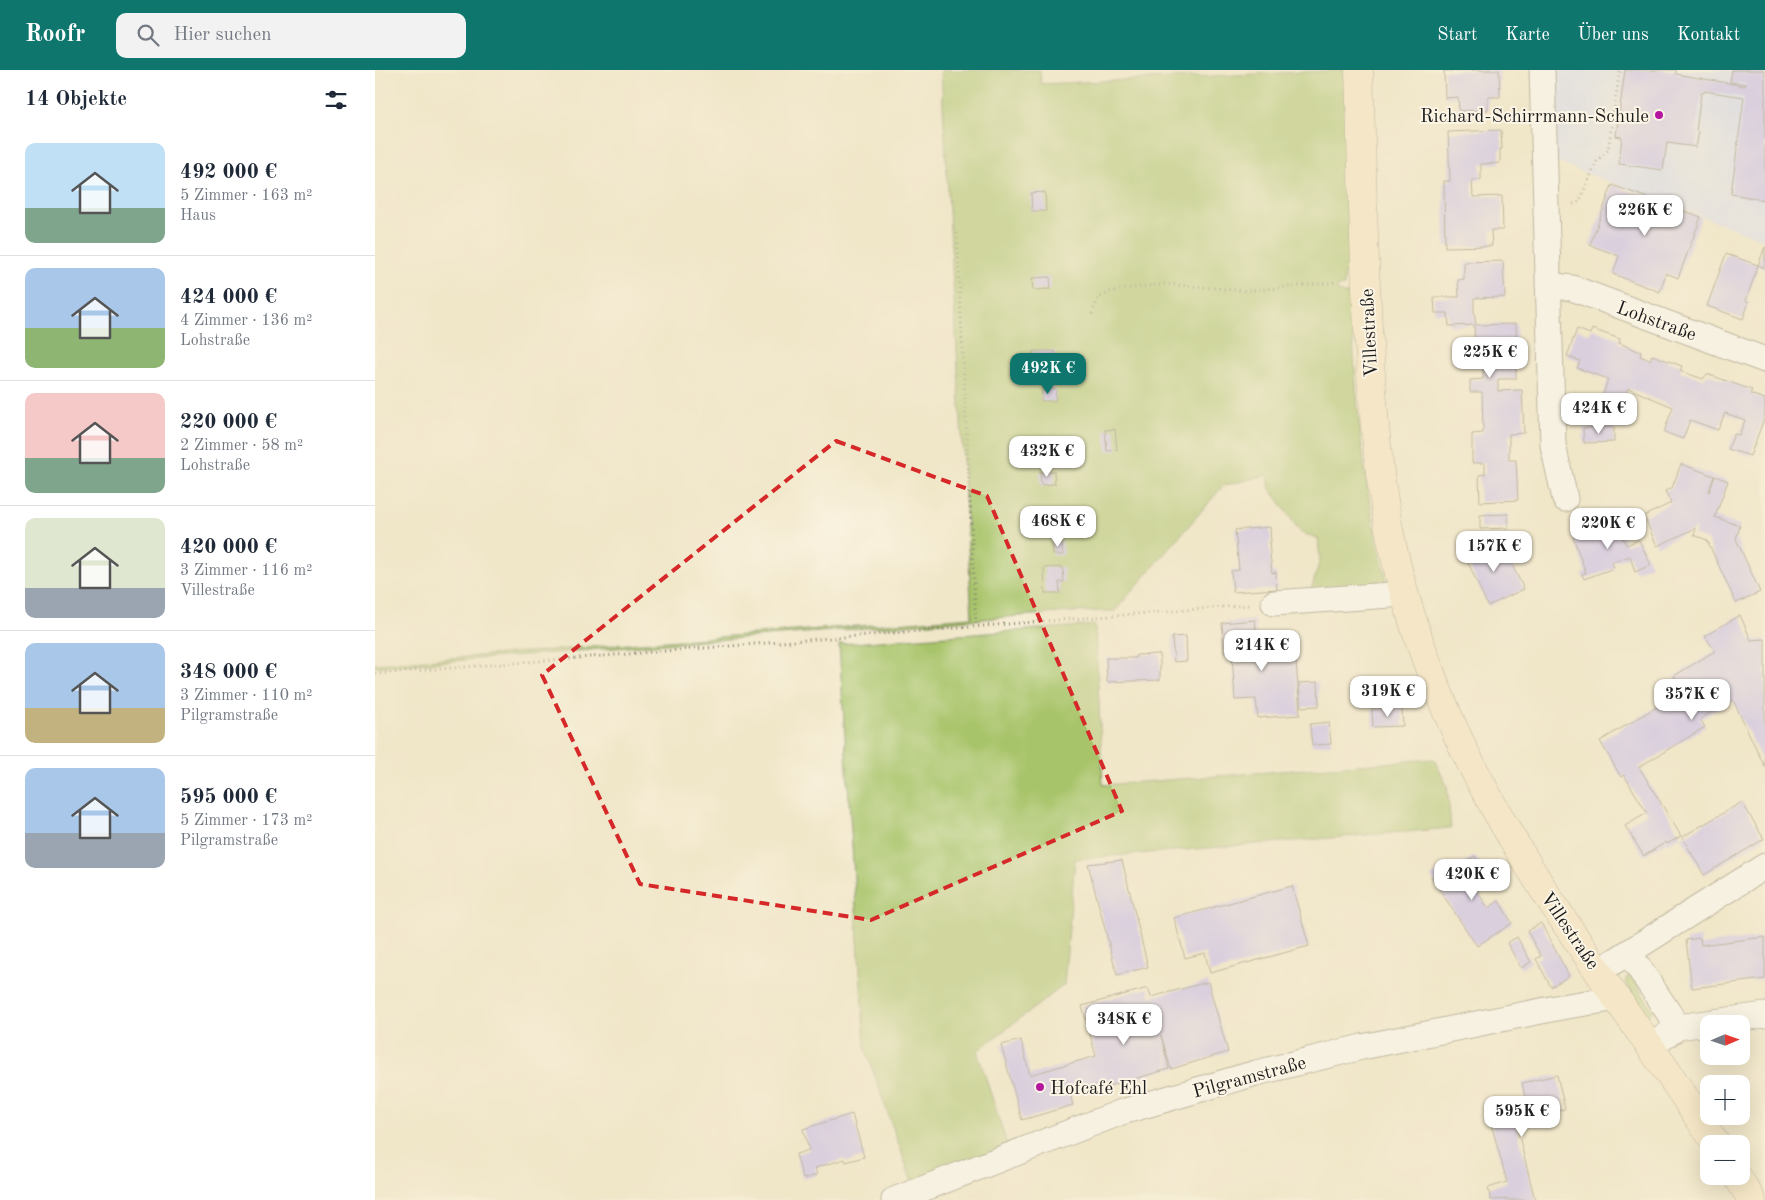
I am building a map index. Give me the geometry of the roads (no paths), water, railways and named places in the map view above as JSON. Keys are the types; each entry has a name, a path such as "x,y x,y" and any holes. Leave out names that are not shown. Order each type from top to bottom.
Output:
{"main road":[{"name":"Villestraße","path":"1359,70 1371,389 1379,464 1388,527 1405,594 1430,670 1457,734 1474,768 1530,869 1710,1135"},
{"path":"1743,1185 1752,1200"}],"street":[{"path":"1541,70 1553,445 1565,498"},
{"name":"Lohstraße","path":"1548,285 1572,288 1765,360"},
{"path":"1274,604 1405,594"},
{"path":"1599,971 1765,866"},
{"path":"1629,953 1678,1027"},
{"name":"Pilgramstraße","path":"895,1200 1122,1112 1256,1073 1362,1047 1618,998"},
{"path":"1650,1047 1678,1027 1765,1015"}],"place":[{"name":"Richard-Schirrmann-Schule","path":"1659,115"},
{"name":"Hofcafé Ehl","path":"1040,1087"}]}
